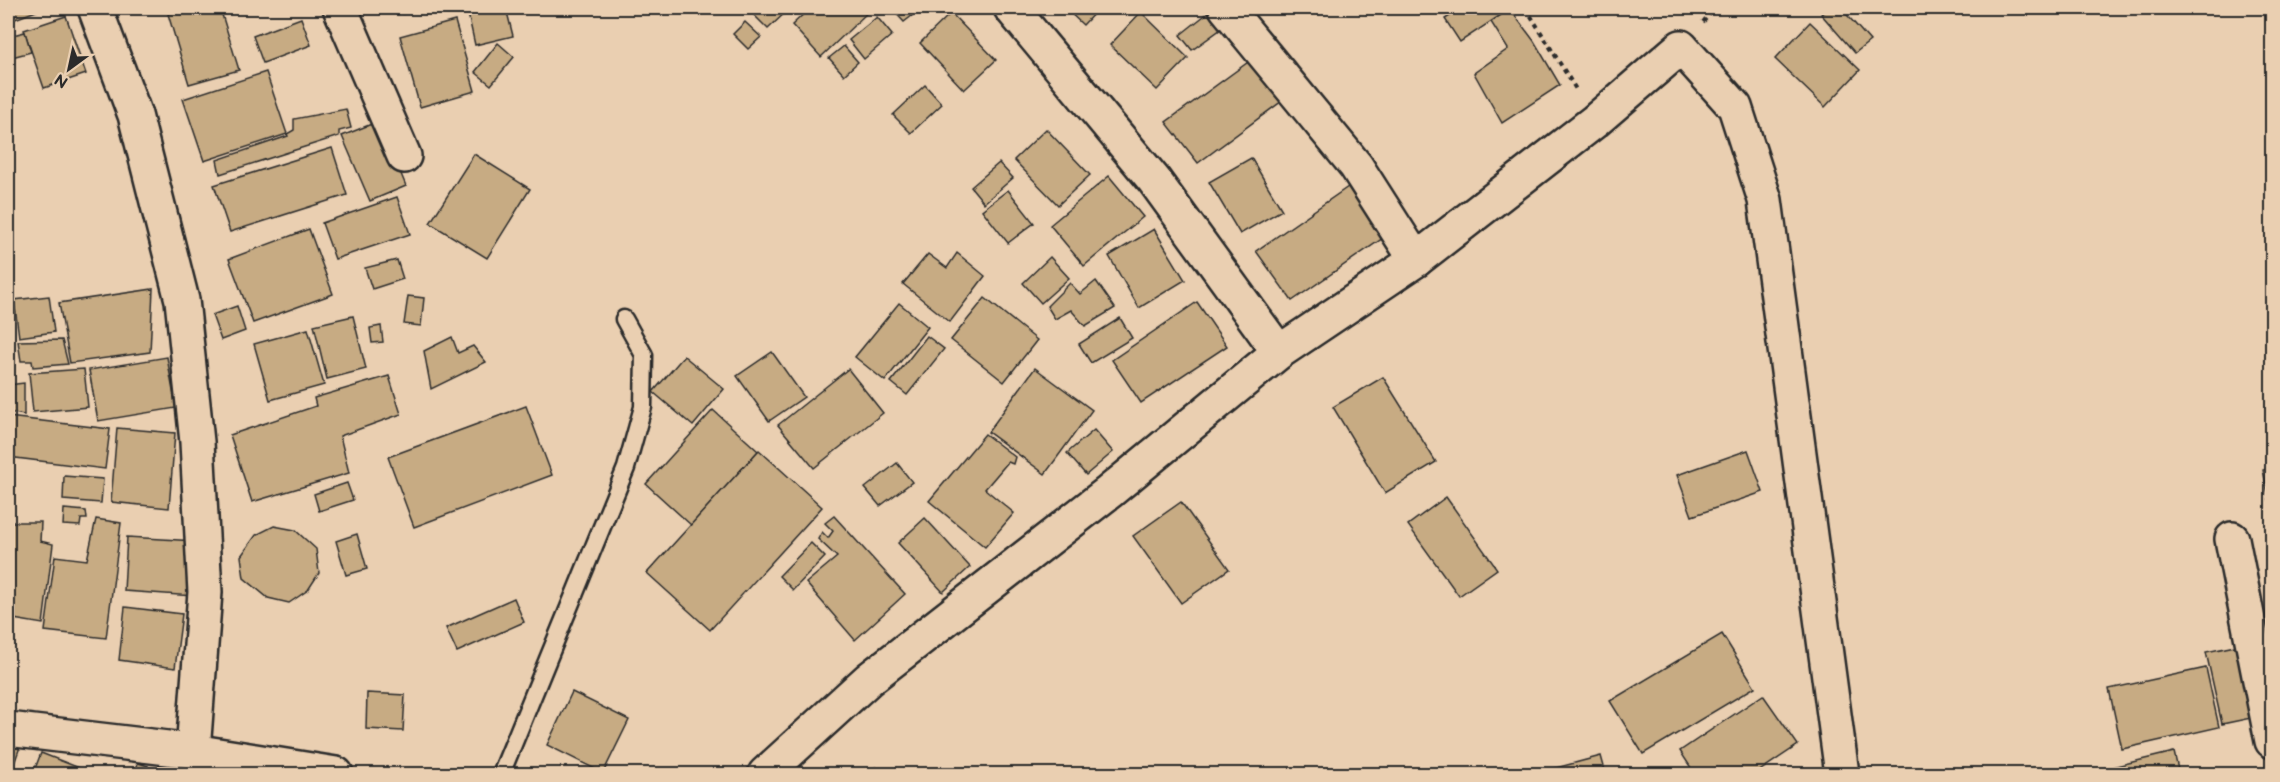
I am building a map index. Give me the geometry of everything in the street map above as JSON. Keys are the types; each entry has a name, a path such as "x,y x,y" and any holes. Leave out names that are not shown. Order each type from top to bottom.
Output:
{"street":[{"path":"95,8 135,116 182,300 197,442 205,592 193,751"},
{"path":"340,8 404,156"},
{"path":"1011,8 1154,180 1280,352"},
{"path":"1226,8 1356,166 1416,260"},
{"path":"765,774 869,679 1109,492 1280,352 1416,260 1595,121 1681,47 1735,107 1765,200 1842,774"},
{"path":"2232,539 2272,741"},
{"path":"8,729 193,751 336,774"}],"lane":[{"path":"501,774 626,468 643,407 644,355 624,319"}],"path":[{"path":"1526,8 1595,121"}],"building":[{"path":"10,8 44,8 15,19"},
{"path":"189,8 220,8 239,70 189,84 168,14"},
{"path":"400,8 415,8 403,14"},
{"path":"506,8 513,36 475,45 467,9"},
{"path":"749,8 790,8 768,29"},
{"path":"810,8 865,8 868,12 821,57 792,25"},
{"path":"891,8 922,8 904,22"},
{"path":"1065,8 1099,8 1083,25"},
{"path":"1463,8 1510,9 1460,42 1445,19"},
{"path":"1829,8 1841,8 1870,41 1855,53 1821,14"},
{"path":"1510,9 1534,41 1560,85 1502,123 1474,73 1508,49 1491,22"},
{"path":"1141,12 1188,58 1157,90 1110,45"},
{"path":"1209,12 1221,29 1192,50 1180,35"},
{"path":"951,13 996,60 964,90 920,43"},
{"path":"66,16 86,74 44,88 24,30"},
{"path":"877,17 892,35 864,59 849,40"},
{"path":"301,18 311,45 263,63 253,36"},
{"path":"455,21 475,91 420,107 400,36"},
{"path":"745,22 761,37 748,49 733,34"},
{"path":"1810,22 1860,70 1825,107 1775,59"},
{"path":"25,32 31,52 8,58 8,33 9,36"},
{"path":"498,43 514,57 491,85 475,72"},
{"path":"844,46 858,62 844,75 829,58"},
{"path":"1251,60 1282,101 1198,163 1166,122"},
{"path":"266,72 287,134 204,161 183,99"},
{"path":"925,85 942,104 911,133 893,115"},
{"path":"346,109 351,128 339,131 339,136 220,174 217,160 288,136 287,134 294,130 294,119"},
{"path":"379,121 406,186 370,201 342,136"},
{"path":"1046,129 1090,175 1058,205 1014,160"},
{"path":"332,148 347,195 230,232 214,185"},
{"path":"474,154 530,189 487,258 430,223"},
{"path":"1251,158 1282,210 1240,234 1209,182"},
{"path":"999,163 1013,178 984,203 971,187"},
{"path":"1109,176 1143,217 1084,266 1050,225"},
{"path":"1348,187 1383,238 1292,301 1256,251"},
{"path":"1008,190 1034,223 1008,243 982,210"},
{"path":"397,197 410,234 335,259 322,223"},
{"path":"309,229 333,294 253,323 229,259"},
{"path":"1154,229 1185,280 1139,308 1109,256"},
{"path":"957,253 985,276 950,322 903,284 928,254 947,268"},
{"path":"1050,257 1069,278 1041,303 1023,283"},
{"path":"397,260 403,279 372,289 365,268"},
{"path":"1096,281 1115,308 1085,326 1071,310 1055,319 1047,306 1070,283 1080,294"},
{"path":"153,289 150,352 70,363 59,303"},
{"path":"49,296 54,332 19,337 14,300"},
{"path":"408,296 424,298 421,326 404,324"},
{"path":"985,298 1037,340 1004,382 951,340"},
{"path":"1197,302 1227,346 1141,403 1112,360"},
{"path":"899,303 928,327 885,381 855,357"},
{"path":"237,306 245,331 221,340 212,315"},
{"path":"353,316 366,369 327,379 314,325"},
{"path":"1120,318 1132,338 1091,363 1079,344"},
{"path":"381,326 383,342 372,343 370,328"},
{"path":"308,329 324,385 270,400 254,344"},
{"path":"927,336 944,349 907,395 891,382"},
{"path":"452,337 458,353 473,346 486,362 431,389 424,351"},
{"path":"62,340 68,364 33,367 32,361 21,361 18,341"},
{"path":"772,352 804,397 769,421 737,376"},
{"path":"684,356 724,389 693,426 653,392"},
{"path":"167,357 176,408 98,421 89,370"},
{"path":"1035,368 1092,410 1045,474 988,432"},
{"path":"84,369 88,407 33,412 29,373"},
{"path":"848,369 883,413 814,468 778,425"},
{"path":"389,376 401,414 340,436 349,473 252,502 230,435 316,406 314,398"},
{"path":"1383,377 1436,462 1385,493 1333,407"},
{"path":"24,383 24,415 8,412 8,385"},
{"path":"526,406 552,475 414,527 388,457"},
{"path":"713,410 758,451 691,525 646,484"},
{"path":"8,417 110,429 105,469 8,457"},
{"path":"117,428 175,433 169,508 111,502"},
{"path":"1094,430 1113,452 1086,475 1067,453"},
{"path":"985,434 1015,457 1013,464 1008,462 985,489 1014,513 985,547 929,501"},
{"path":"759,450 822,507 710,630 647,573"},
{"path":"1748,450 1763,492 1692,516 1677,475"},
{"path":"897,463 912,482 880,506 865,488"},
{"path":"2272,468 2272,512 2263,470"},
{"path":"64,476 103,479 101,503 63,500"},
{"path":"347,483 353,500 319,511 314,494"},
{"path":"1446,497 1497,569 1459,596 1408,525"},
{"path":"1181,502 1229,569 1181,603 1133,536"},
{"path":"64,509 86,511 87,519 81,519 80,526 63,525"},
{"path":"834,516 905,594 855,640 806,583 837,557 818,539 822,532 828,538 833,531 825,523"},
{"path":"925,518 970,567 943,592 898,543"},
{"path":"96,519 121,523 106,638 45,631 55,556 87,560"},
{"path":"8,522 41,522 40,541 53,544 43,624 8,618"},
{"path":"274,526 295,530 316,549 319,573 308,590 289,603 268,598 244,578 241,556 256,535"},
{"path":"357,534 367,569 346,575 336,541"},
{"path":"127,537 196,541 193,596 124,591"},
{"path":"811,543 825,557 793,590 779,576"},
{"path":"514,598 524,622 457,652 446,628"},
{"path":"125,607 182,614 175,668 119,660"},
{"path":"1722,634 1755,687 1643,754 1610,701"},
{"path":"2235,646 2251,718 2222,724 2206,652"},
{"path":"2206,668 2219,727 2122,749 2109,689"},
{"path":"572,692 629,720 603,773 547,745"},
{"path":"367,693 405,695 403,731 366,729"},
{"path":"1763,695 1798,745 1755,774 1695,774 1680,751"},
{"path":"8,744 21,744 15,761 8,758"},
{"path":"2174,752 2179,774 2083,774"},
{"path":"41,753 87,771 86,774 33,774"},
{"path":"1601,756 1606,774 1542,774 1541,772"},
{"path":"138,763 148,766 145,774 135,774"},
{"path":"876,767 882,774 865,774"}]}
